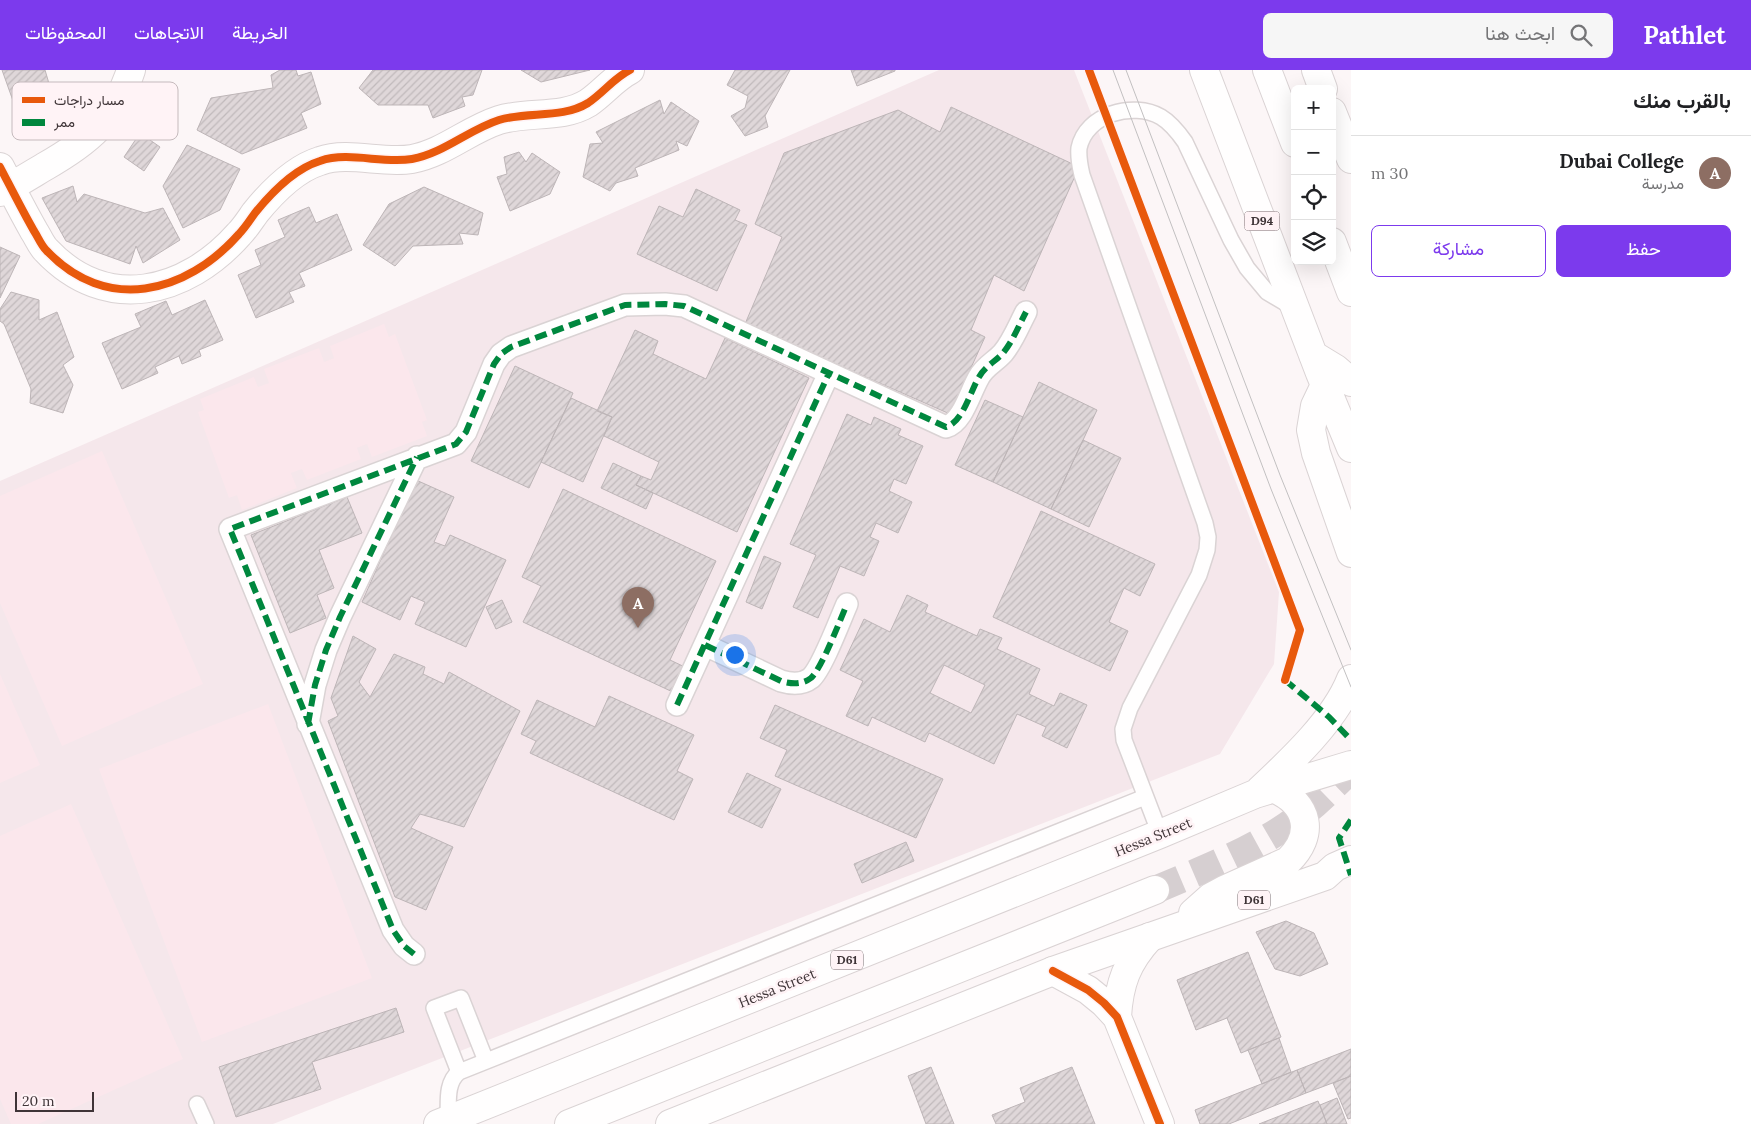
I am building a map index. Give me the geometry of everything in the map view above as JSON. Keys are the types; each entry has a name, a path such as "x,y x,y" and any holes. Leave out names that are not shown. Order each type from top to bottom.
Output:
{"main road":[{"path":"127,82 131,70"},
{"path":"86,140 74,150 3,182 45,249 65,268 90,282 118,290 146,290 173,282 189,274 220,253 240,234 256,212 279,187 298,171 321,160 343,158 390,161 412,159 434,153 475,130 499,120 523,115 569,111 588,103 622,74 630,70"},
{"name":"D94","path":"1204,70 1313,355 1338,383 1351,448"},
{"path":"1267,70 1291,133"},
{"path":"1316,70 1322,85"},
{"path":"1336,122 1351,159"},
{"path":"1336,253 1351,292"},
{"path":"1338,383 1314,406 1311,430 1316,454 1351,553"},
{"path":"1265,792 1330,717 1351,679"},
{"path":"1265,792 1351,765"},
{"path":"1182,925 1211,897 1288,861 1297,852 1304,835 1303,814 1297,803 1287,794 1265,792"},
{"name":"Hessa Street","path":"443,1122 1265,792"},
{"name":"D61","path":"670,1124 1053,971 1182,925 1338,878 1335,867 1351,860"},
{"path":"569,1124 1155,890"},
{"path":"1150,937 1128,965 1118,999 1117,1017 1160,1124"},
{"path":"1053,971 1088,990 1117,1017"}],"street":[{"path":"414,954 404,946 393,930 230,529 456,444 466,432 494,364 501,354 511,347 625,305 665,304 684,306 946,427 957,421 984,369 998,358 1006,348 1026,312"},
{"path":"677,705 829,373"},
{"path":"308,724 326,650 340,617 418,457"},
{"path":"705,645 781,681 791,684 802,683 811,678 819,667 847,604"}],"lane":[{"path":"1160,834 1124,740 1122,729 1133,701 1199,575 1207,550 1208,537 1175,435 1154,381 1082,175 1078,161 1080,147 1086,133 1106,115 1130,110 1143,111 1160,116 1175,127 1185,142 1231,240 1247,268 1267,292 1295,309"},
{"path":"443,1122 450,1086 454,1076 459,1072 1145,797"},
{"path":"459,1072 434,1008 461,998 486,1061"},
{"path":"198,1104 206,1124"}],"shaded area":[{"path":"939,70 1074,70 1279,592 1274,664 1220,754 273,1124 0,1124 0,481"},
{"path":"384,324 389,337 395,334 427,420 422,422 427,436 372,457 367,444 357,448 361,459 307,480 302,469 291,473 297,488 242,510 237,495 229,498 198,412 204,410 200,399 254,377 258,387 269,383 264,369 319,348 324,362 334,358 330,346"},
{"path":"102,451 203,684 62,746 0,603 0,496"},
{"path":"0,674 40,765 0,783"},
{"path":"268,704 372,978 202,1042 99,769"},
{"path":"71,804 183,1059 38,1124 11,1124 0,1099 0,836"}],"building":[{"path":"2,70 45,70 49,82 12,82 12,98"},
{"path":"280,70 296,70 298,76 311,72 321,104 301,113 307,128 242,154 197,130 211,98 273,88 271,75"},
{"path":"373,70 482,70 473,95 462,97 465,106 433,118 428,105 378,105 359,88"},
{"path":"521,70 590,70 541,82"},
{"path":"735,70 790,70 765,116 768,127 745,136 731,116 745,108 748,96 727,85"},
{"path":"851,70 895,70 895,71 857,86"},
{"path":"660,100 664,114 671,102 699,121 687,146 676,141 679,150 635,168 638,176 616,183 610,191 583,177 590,144 603,143 596,132"},
{"path":"951,107 1079,167 1024,291 994,275 971,330 985,337 950,414 745,324 782,237 755,224 784,153 898,110 940,132"},
{"path":"135,140 150,140 160,147 144,171 124,157"},
{"path":"187,145 240,169 220,210 183,228 163,186"},
{"path":"519,152 526,162 532,153 560,172 550,194 510,211 497,177 507,174 504,157"},
{"path":"73,186 77,202 84,194 145,213 163,208 180,240 143,263 136,246 130,264 66,241 42,198"},
{"path":"424,187 483,213 478,235 459,233 463,244 413,246 395,266 363,245 389,204"},
{"path":"696,189 740,210 735,220 747,225 717,291 637,254 659,206 683,217"},
{"path":"309,207 316,223 337,214 352,250 299,273 305,286 289,292 294,302 256,318 238,275 261,265 255,250 285,237 278,220"},
{"path":"0,247 20,256 0,298"},
{"path":"11,292 39,300 39,320 57,312 74,357 63,365 73,385 63,413 30,403 31,389 4,324 0,321 0,309"},
{"path":"205,300 223,340 199,350 201,356 182,364 179,356 155,367 158,373 122,389 102,343 141,327 135,314 166,301 172,315"},
{"path":"635,330 658,341 653,354 706,379 725,338 809,378 737,532 636,485 641,476 651,480 659,462 604,436 612,417 597,411"},
{"path":"515,366 573,393 529,488 471,461"},
{"path":"1039,382 1097,410 1051,509 993,482"},
{"path":"571,398 612,417 583,482 541,462"},
{"path":"985,400 1023,417 993,482 955,465"},
{"path":"847,414 871,425 874,417 901,429 898,435 923,446 906,484 894,479 889,491 912,502 898,533 876,523 870,537 879,541 864,576 840,566 818,618 793,607 816,555 790,544"},
{"path":"1083,440 1121,458 1089,527 1051,509"},
{"path":"613,463 641,476 636,485 653,493 646,509 601,488"},
{"path":"416,480 454,497 434,542 445,546 450,535 506,560 466,647 415,624 425,602 411,596 400,620 362,602"},
{"path":"563,489 716,561 670,660 689,669 677,694 523,622 541,586 522,577"},
{"path":"347,497 362,533 319,550 334,588 317,595 326,618 290,633 251,535"},
{"path":"1041,511 1155,564 1140,596 1124,588 1109,622 1128,631 1110,671 993,617"},
{"path":"764,556 781,563 762,609 746,602"},
{"path":"907,595 928,605 925,612 977,636 980,629 1002,638 997,649 1040,669 1029,694 1054,706 1060,693 1087,705 1067,748 1042,736 1046,727 1017,714 994,764 929,733 925,742 872,717 868,726 846,716 863,681 840,670 864,619 890,632","holes":["944,665 985,685 971,713 930,693"]},
{"path":"502,600 512,622 496,629 486,607"},
{"path":"353,636 376,649 359,682 370,697 394,654 425,667 423,674 444,684 449,672 520,711 464,827 420,814 411,828 453,847 426,910 395,897 328,721 338,716 331,698"},
{"path":"609,696 694,735 677,771 693,779 674,820 530,753 536,741 521,734 537,700 595,727"},
{"path":"775,705 943,779 916,838 775,776 787,750 760,738"},
{"path":"747,773 781,789 762,828 728,812"},
{"path":"906,842 914,861 862,883 854,864"},
{"path":"1286,921 1314,933 1328,964 1300,976 1275,969 1256,932"},
{"path":"1248,952 1281,1037 1241,1053 1227,1018 1196,1030 1177,980"},
{"path":"396,1008 404,1032 312,1062 321,1089 236,1117 219,1067"},
{"path":"1279,1038 1291,1072 1262,1084 1248,1050"},
{"path":"1351,1049 1351,1076 1306,1093 1297,1070"},
{"path":"931,1067 954,1124 926,1124 908,1076"},
{"path":"1072,1067 1095,1124 996,1124 992,1115 1025,1102 1020,1088"},
{"path":"1297,1070 1306,1093 1229,1124 1200,1124 1195,1110"},
{"path":"1351,1076 1351,1118 1348,1119 1333,1083"},
{"path":"1337,1098 1347,1124 1327,1124 1320,1105"},
{"path":"1318,1101 1327,1124 1259,1124"}],"tunnel":[{"path":"1155,890 1248,849 1291,823 1311,808 1351,768"}],"tram line":[{"path":"1113,70 1271,489 1351,687"},
{"path":"1126,70 1280,475 1351,650"}],"marked path":[{"path":"414,954 404,946 393,930 230,529 456,444 466,432 494,364 501,354 511,347 625,305 665,304 684,306 946,427 952,424 962,413 981,373 1007,348 1026,312"},
{"path":"677,705 829,373"},
{"path":"308,724 315,685 326,650 417,457"},
{"path":"705,645 781,681 804,682 811,678 820,664 847,604"},
{"path":"1285,680 1329,717 1351,740"},
{"path":"1351,820 1339,838 1351,875"}],"cycle path":[{"path":"0,167 43,246 69,270 94,283 119,289 145,288 170,282 195,271 218,255 241,232 276,189 292,175 310,165 331,158 342,157 401,160 424,156 499,120 510,117 556,113 578,108 588,103 630,70"},
{"path":"1089,70 1300,630 1285,680"},
{"path":"1053,971 1088,990 1117,1017 1160,1124"}],"place":[{"name":"Dubai College","path":"638,628"}]}
